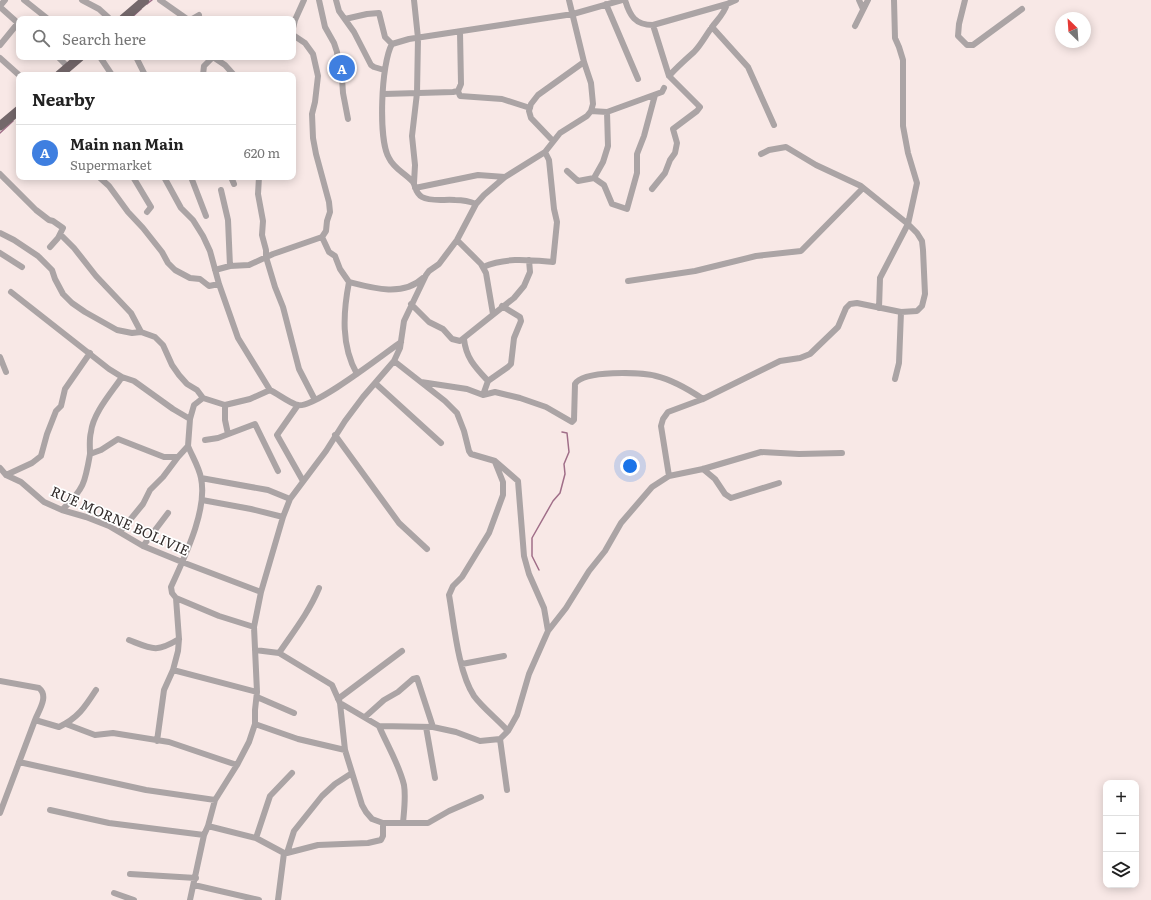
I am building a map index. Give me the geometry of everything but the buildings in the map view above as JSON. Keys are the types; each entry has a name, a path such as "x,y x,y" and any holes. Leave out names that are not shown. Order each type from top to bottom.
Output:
{"main road":[{"path":"126,16 145,0"},
{"path":"67,71 77,60"},
{"path":"0,126 16,113"}],"street":[{"path":"5,0 0,7 16,20"},
{"path":"24,0 44,16"},
{"path":"82,0 99,9 107,16"},
{"path":"160,0 183,16"},
{"path":"296,18 304,0"},
{"path":"318,0 325,27 337,52 348,119"},
{"path":"336,0 339,11 354,32 371,65 384,70"},
{"path":"414,0 418,38 417,93 412,136 415,166 414,185 416,192 421,197 428,200 466,200 476,204"},
{"path":"322,237 329,252 335,256 340,269 349,282 373,288 395,290 410,287 420,281 429,271 439,264 457,240 476,204 505,177 545,152 560,134 587,116 591,111 593,94 591,83 584,62 569,0"},
{"path":"392,44 418,38 573,14 622,0"},
{"path":"625,0 629,11 634,18 643,25 653,24 727,4 736,0"},
{"path":"859,0 863,9"},
{"path":"855,26 868,0"},
{"path":"879,308 880,278 908,224 917,183 908,153 903,126 903,60 895,38 894,0"},
{"path":"965,0 959,24 958,36 967,45 973,45 1022,10"},
{"path":"606,4 638,79"},
{"path":"669,76 707,36 712,27 725,11 727,4"},
{"path":"345,20 379,12 385,37 392,44"},
{"path":"652,189 665,173 670,160 675,153 676,143 674,129 697,112 700,107 669,76 653,24"},
{"path":"0,45 16,26"},
{"path":"712,27 748,67 774,125"},
{"path":"458,91 461,84 460,32"},
{"path":"215,270 230,266 249,265 266,257 322,237 326,231 326,221 330,212 329,202 316,154 312,114 318,76 313,54 304,43 296,37"},
{"path":"392,44 384,70 382,126 384,143 388,158 394,166 414,185"},
{"path":"0,58 16,72"},
{"path":"60,60 67,71"},
{"path":"102,60 110,72"},
{"path":"138,60 144,72"},
{"path":"203,72 204,66 210,60"},
{"path":"217,60 231,72"},
{"path":"553,141 531,118 530,104 538,95 584,62"},
{"path":"591,111 607,112 655,95 662,92 664,88"},
{"path":"384,94 458,91"},
{"path":"458,91 460,96 502,99 530,108"},
{"path":"567,171 578,181 594,178 604,185 612,204 627,209 637,173 637,154 644,136 655,95"},
{"path":"594,178 603,162 608,146 607,112"},
{"path":"669,476 661,426 663,419 668,412 703,399 780,361 800,358 810,354 838,327 846,308 850,304 857,303 901,312 916,311 922,306 925,294 922,246 917,233 908,224 863,188 816,166 786,147 770,150 761,154"},
{"path":"483,267 501,260 553,262 557,222 554,209 549,160 545,152"},
{"path":"0,174 36,210 63,228 50,247"},
{"path":"414,185 478,175 505,177"},
{"path":"102,180 109,186 128,212 162,252 168,263 176,270 190,278 200,279 209,286 219,284"},
{"path":"135,180 151,207 147,212"},
{"path":"166,180 181,208 193,220 203,236 210,251 219,284 238,338 270,390 298,405 308,404 333,390 401,342"},
{"path":"192,180 206,216"},
{"path":"233,180 234,184"},
{"path":"259,180 258,194 263,221 262,235 266,250 266,257 283,307 299,369 315,400"},
{"path":"628,281 695,272 756,256 801,251 863,188"},
{"path":"221,190 228,220 230,266"},
{"path":"0,233 14,240 38,256 52,270 63,294 72,303 85,312 118,330 132,333 141,332 155,337 162,345 179,376 187,384 197,390 203,398 225,405 250,399 270,390"},
{"path":"60,234 74,248 96,276 131,313 141,332"},
{"path":"457,240 483,267 486,273 492,314"},
{"path":"0,253 22,267"},
{"path":"411,304 429,322 443,329 452,339 464,339 492,314 514,298 524,286 530,272 529,260"},
{"path":"190,900 196,878 204,835 215,800 237,765 249,742 255,724 254,710 257,694 254,627 261,592 283,517 290,499 326,451 335,435 363,397 394,361 401,342 404,321 426,275"},
{"path":"349,282 345,302 344,330 349,356 352,366 357,374"},
{"path":"11,292 109,369 122,377 134,381 173,409 190,419"},
{"path":"483,395 488,381 511,364 515,334 521,321 520,317 502,306"},
{"path":"895,379 898,363 901,312"},
{"path":"464,339 465,349 474,366 488,381"},
{"path":"6,475 32,463 41,456 47,434 56,412 61,406 64,389 90,353"},
{"path":"0,357 6,372"},
{"path":"394,361 453,408 457,413 464,431 469,451 472,454 495,462 518,481 524,556 529,574 544,608 548,631"},
{"path":"421,382 467,389 483,395 495,392 520,398 546,407 572,422 574,420 575,384 578,379 594,374 643,374 656,376 683,386 703,399"},
{"path":"62,510 73,500 83,486 90,454 91,431 95,419 104,402 122,377"},
{"path":"375,382 441,444"},
{"path":"203,398 194,405 190,419 188,446 201,478 202,500 193,534 170,587 176,598 219,616 254,627"},
{"path":"225,405 225,420 228,434"},
{"path":"298,405 278,435 303,481"},
{"path":"205,440 218,438 255,424 278,471"},
{"path":"335,435 399,523 427,549"},
{"path":"90,454 101,450 118,439 164,457 178,457"},
{"path":"120,532 143,504 150,490 163,477 188,446"},
{"path":"339,701 379,726 429,727 456,732 480,741 500,739 508,731 517,715 529,674 548,631 566,608 589,571 605,551 621,523 652,487 669,476 703,469 761,452 799,454 842,453"},
{"path":"495,462 503,482 503,495 489,533 462,577 453,586 449,595 459,656 468,685 474,696 508,731"},
{"name":"RUE MORNE BOLIVIE","path":"0,468 6,475 21,482 44,502 62,510 109,526 143,546 261,592"},
{"path":"703,469 715,479 725,494 731,498 780,483"},
{"path":"201,478 268,490 290,499"},
{"path":"202,500 251,509 283,517"},
{"path":"143,546 168,513"},
{"path":"279,653 304,617 319,588"},
{"path":"157,741 164,690 173,670 178,651 176,598"},
{"path":"129,640 151,649 167,646 178,639"},
{"path":"255,650 279,653 332,685 339,701 345,750 366,812 372,819 383,823 428,823 481,797"},
{"path":"339,701 402,651"},
{"path":"462,664 504,656"},
{"path":"173,670 257,694 294,713"},
{"path":"365,717 384,700 398,692 413,679 417,678 429,727 435,778"},
{"path":"0,681 39,688 44,697 0,813"},
{"path":"35,720 59,727 66,724 81,713 96,690"},
{"path":"66,724 95,735 113,733 169,742 237,765"},
{"path":"255,724 298,739 345,750"},
{"path":"379,726 398,768 404,786 405,805 402,823"},
{"path":"500,739 507,790"},
{"path":"19,762 146,790 215,800"},
{"path":"256,838 270,796 292,773"},
{"path":"278,900 285,853 294,831 322,796 335,784 352,773"},
{"path":"50,810 109,824 204,835"},
{"path":"208,826 256,838 285,853 318,845 368,843 381,840 383,836 383,823"},
{"path":"130,874 196,878"},
{"path":"194,885 259,900"},
{"path":"114,893 134,900"}],"waterway":[{"path":"147,4 152,0"},
{"path":"133,16 141,9"},
{"path":"0,133 13,121"},
{"path":"539,570 532,556 532,538 553,501 560,493 565,474 564,464 569,452 567,433 562,432"}],"place":[{"name":"Main nan Main","path":"342,68"}]}
